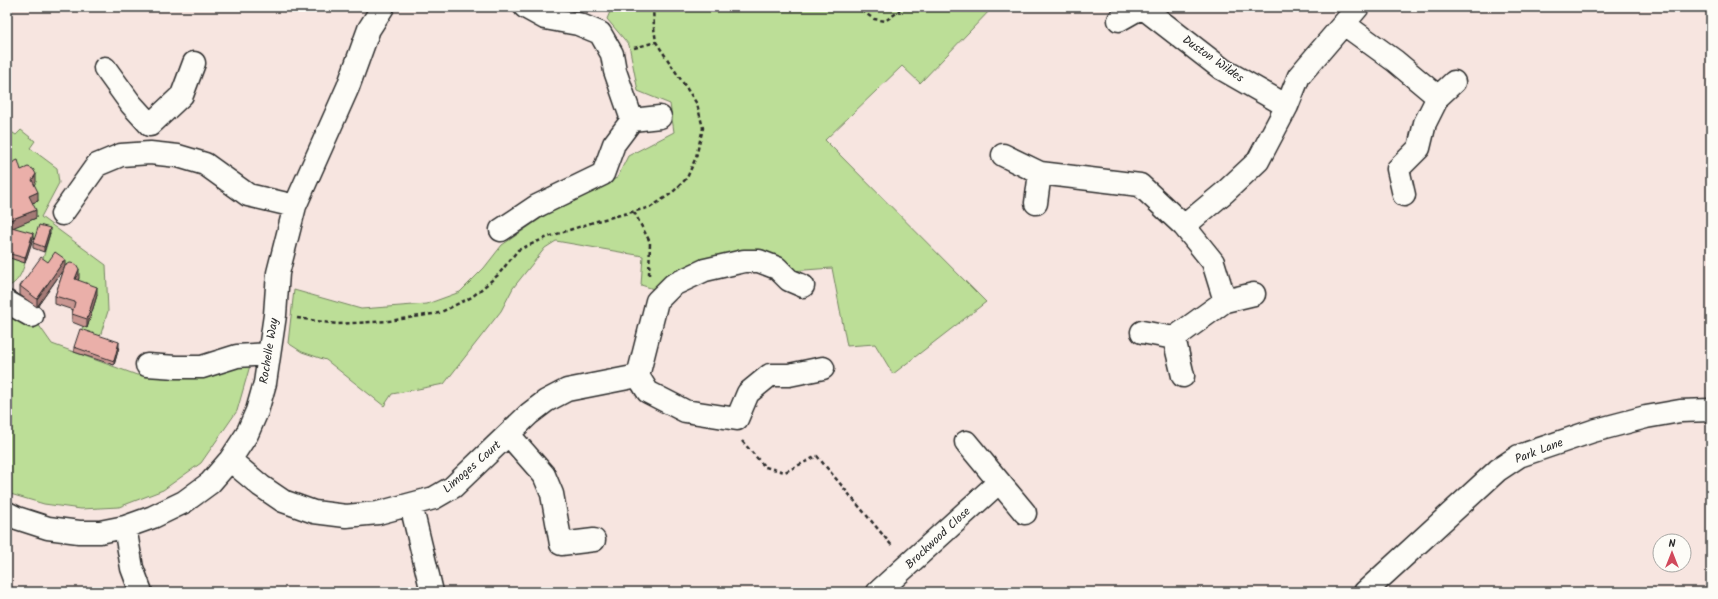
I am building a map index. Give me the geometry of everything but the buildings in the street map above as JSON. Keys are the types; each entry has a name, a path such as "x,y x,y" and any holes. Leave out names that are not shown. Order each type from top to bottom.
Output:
{"street":[{"name":"Rochelle Way","path":"7,514 48,528 79,532 100,532 125,527 153,517 184,502 210,483 230,460 246,434 257,411 265,383 275,315 278,273 295,206 348,88 370,29 383,7"},
{"path":"525,7 545,18 578,24 600,33 612,54 615,71 632,120"},
{"name":"Duston Wildes","path":"1120,20 1142,7 1222,69 1287,106"},
{"path":"1184,226 1225,192 1258,161 1287,106 1300,76 1358,7"},
{"path":"1344,24 1395,61 1438,97"},
{"path":"150,118 182,95 194,63"},
{"path":"105,68 131,104 150,118"},
{"path":"1404,195 1398,169 1419,148 1425,123 1438,97 1454,82"},
{"path":"501,230 537,206 603,174 614,144 632,120 660,117"},
{"path":"150,118 150,153"},
{"path":"62,214 97,165 121,155 150,153 178,156 205,164 248,195 295,206"},
{"path":"1003,155 1040,173 1140,185 1184,226 1213,262 1226,301"},
{"path":"1036,203 1040,173"},
{"path":"803,286 789,280 777,268 759,261 744,261 705,270 673,285 657,302 638,376 648,392 664,402 685,411 737,419 748,393 770,375 789,375 823,368"},
{"path":"1142,332 1174,338 1226,301 1254,294"},
{"path":"7,302 32,316"},
{"path":"1174,338 1183,376"},
{"path":"147,365 202,367 237,356 269,354"},
{"name":"Limoges Court","path":"230,460 261,486 282,501 314,512 346,516 378,513 434,498 453,487 530,414 546,402 567,390 638,376"},
{"name":"Park Lane","path":"1365,592 1498,470 1519,456 1593,431 1646,417 1680,411 1711,410"},
{"name":"Limoges Court","path":"509,435 544,475 552,494 561,544 594,540"},
{"path":"966,442 998,483 1025,513"},
{"name":"Brockwood Close","path":"878,592 998,483"},
{"path":"411,505 432,592"},
{"path":"125,527 132,568 141,592"}],"path":[{"path":"856,7 874,19 885,20 898,12 901,7"},
{"path":"634,212 650,242 648,294 657,302"},
{"path":"737,439 744,442 765,467 785,472 818,456 908,566"}],"green space":[{"path":"612,7 993,7 920,83 902,66 825,140 986,302 893,374 875,344 847,346 832,268 791,271 777,257 657,290 641,285 643,256 556,241 545,248 513,288 501,311 444,384 392,394 384,406 326,360 302,352 288,343 294,290 361,309 427,304 460,292 484,268 502,245 569,199 617,178 628,156 674,132 670,104 638,91 629,45 607,19"},
{"path":"7,129 16,135 21,130 35,141 30,148 57,168 59,183 41,217 106,265 108,311 99,340 80,334 83,326 87,327 97,295 62,272 65,267 41,266 50,233 36,239 8,230 10,229 7,173"},
{"path":"7,257 25,263 17,280 7,287"},
{"path":"7,309 38,324 52,344 137,375 203,374 251,362 237,411 201,463 163,490 119,507 81,509 44,504 7,493"}]}
